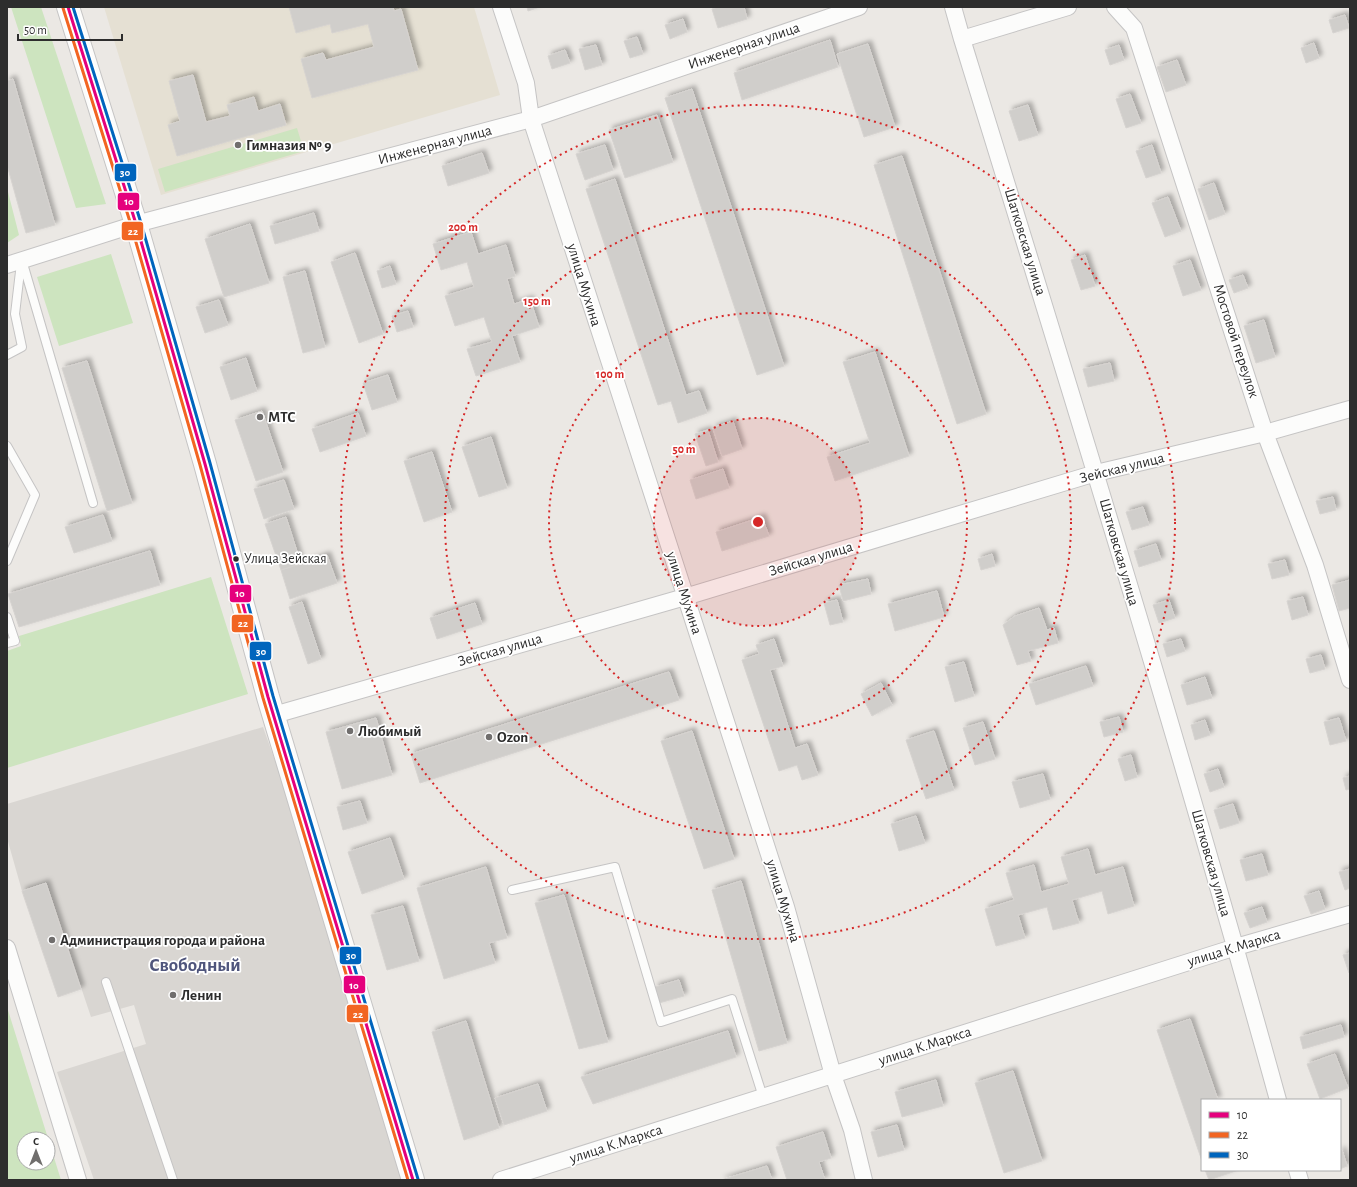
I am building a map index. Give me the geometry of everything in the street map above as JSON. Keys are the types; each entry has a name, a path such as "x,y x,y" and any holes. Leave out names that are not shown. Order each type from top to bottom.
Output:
{"main road":[{"path":"68,7 136,224 274,715 413,1180"}],"street":[{"name":"улица Мухина","path":"501,7 526,83 531,119 786,907 833,1076 852,1130 864,1180"},
{"name":"Инженерная улица","path":"14,262 136,224 531,119 859,7"},
{"name":"Шатковская улица","path":"953,7 1096,473 1236,947 1278,1099"},
{"path":"962,39 1068,7"},
{"name":"Мостовой переулок","path":"1115,7 1134,28 1266,433 1315,565 1350,680"},
{"name":"Зейская улица","path":"274,715 685,597 1096,473 1266,433 1350,409"},
{"name":"улица К.Маркса","path":"501,1180 1236,947 1350,914"},
{"path":"7,948 78,1180"}],"lane":[{"path":"7,355 22,347 15,314 14,262"},
{"path":"14,262 92,503"},
{"path":"7,446 35,495 7,561"},
{"path":"7,617 15,640 7,643"},
{"path":"512,890 615,867 661,1022 732,999 763,1097"},
{"path":"106,982 173,1180"}],"shaded area":[{"name":"Гимназия № 9","path":"104,7 474,7 500,95 161,195"},
{"path":"263,727 294,814 375,1072 401,1180 94,1180 57,1072 146,1044 134,1005 91,1017 46,883 22,891 7,838 7,804"}],"green space":[{"path":"11,7 41,7 106,204 76,208"},
{"path":"297,128 304,151 165,192 158,169"},
{"path":"7,188 19,235 7,243"},
{"path":"111,254 133,323 59,346 37,277"},
{"path":"211,577 248,694 7,768 7,651 21,646 19,636"},
{"path":"7,1007 46,1131 16,1131 16,1171 56,1171 56,1164 61,1180 7,1180"}],"building":[{"path":"289,7 393,7 394,11 401,9 418,70 312,98 301,59 323,53 326,60 374,47 368,24 332,33 330,24 296,33"},
{"path":"527,7 540,7 528,11"},
{"path":"718,7 744,7 747,19 718,28 712,9"},
{"path":"1345,15 1349,28 1333,33 1329,20"},
{"path":"683,19 687,32 670,39 665,25"},
{"path":"637,37 643,54 630,58 624,41"},
{"path":"830,40 838,67 742,100 734,73"},
{"path":"1314,43 1319,58 1306,63 1301,48"},
{"path":"868,44 895,127 864,137 837,54"},
{"path":"596,45 602,65 585,70 579,49"},
{"path":"1119,45 1124,60 1110,65 1105,50"},
{"path":"565,50 570,63 552,69 548,56"},
{"path":"1177,60 1186,85 1166,92 1157,67"},
{"path":"193,75 206,122 230,116 227,105 254,97 258,111 280,104 286,125 177,156 168,125 180,121 169,81"},
{"path":"13,79 55,225 26,233 7,165 7,81"},
{"path":"692,89 784,366 757,375 665,98"},
{"path":"1130,94 1141,123 1126,128 1116,99"},
{"path":"1028,105 1038,135 1019,141 1009,111"},
{"path":"657,115 673,162 625,178 609,130"},
{"path":"605,145 613,170 585,180 576,154"},
{"path":"1152,145 1161,173 1146,178 1136,151"},
{"path":"482,153 489,173 448,186 442,166"},
{"path":"902,156 986,414 957,424 874,165"},
{"path":"615,179 686,395 699,391 707,413 678,423 671,401 658,405 586,189"},
{"path":"1214,183 1225,214 1209,220 1198,189"},
{"path":"1168,197 1181,231 1165,237 1152,203"},
{"path":"314,213 319,231 275,244 270,226"},
{"path":"250,224 269,283 224,297 205,239"},
{"path":"471,232 478,254 506,245 515,276 507,279 514,304 530,299 539,327 512,336 520,362 476,376 467,349 492,342 484,317 455,326 445,296 474,287 467,262 441,270 433,244"},
{"path":"355,253 383,334 359,343 331,262"},
{"path":"1085,255 1095,286 1081,290 1071,260"},
{"path":"1190,260 1201,290 1183,296 1173,266"},
{"path":"390,266 396,284 382,288 377,271"},
{"path":"305,271 325,347 303,353 283,277"},
{"path":"1243,275 1248,288 1234,293 1229,280"},
{"path":"219,300 228,325 205,333 196,307"},
{"path":"408,311 413,327 397,332 392,316"},
{"path":"1264,320 1275,357 1256,363 1244,326"},
{"path":"875,352 909,456 835,481 827,457 870,443 843,362"},
{"path":"246,358 257,391 231,400 220,367"},
{"path":"87,361 132,503 107,511 62,368"},
{"path":"1110,363 1114,381 1088,387 1083,369"},
{"path":"388,375 397,402 372,410 363,383"},
{"path":"262,411 283,472 256,481 235,420"},
{"path":"358,413 366,436 320,452 312,429"},
{"path":"733,421 742,449 722,456 713,428"},
{"path":"708,430 718,462 706,466 695,434"},
{"path":"491,437 507,488 479,497 462,447"},
{"path":"432,452 452,512 424,522 404,461"},
{"path":"723,469 729,488 696,499 690,480"},
{"path":"284,480 294,509 264,519 254,489"},
{"path":"1333,497 1336,510 1320,514 1316,501"},
{"path":"1143,507 1149,525 1132,530 1126,512"},
{"path":"103,515 112,541 74,553 65,527"},
{"path":"286,517 301,564 281,570 265,524"},
{"path":"762,517 769,536 722,551 716,532"},
{"path":"1156,544 1161,560 1139,567 1134,551"},
{"path":"150,551 160,585 19,627 8,594"},
{"path":"992,554 995,566 981,570 978,559"},
{"path":"327,555 337,583 290,599 281,570"},
{"path":"1285,560 1289,575 1272,579 1268,564"},
{"path":"868,579 871,594 843,601 839,585"},
{"path":"1350,580 1350,608 1339,611 1332,585"},
{"path":"937,591 944,617 895,631 888,604"},
{"path":"1303,597 1308,615 1292,620 1287,601"},
{"path":"837,600 843,622 830,625 824,603"},
{"path":"1169,600 1175,618 1159,623 1153,605"},
{"path":"302,602 321,659 308,664 289,607"},
{"path":"475,603 482,624 437,639 430,618"},
{"path":"1039,608 1047,630 1054,628 1058,643 1028,651 1031,661 1017,665 1003,625 1015,616"},
{"path":"774,639 783,666 770,670 795,748 807,744 818,775 802,780 797,765 779,771 742,660 759,654 756,645"},
{"path":"1181,639 1185,651 1167,657 1163,644"},
{"path":"1321,655 1325,669 1310,673 1306,659"},
{"path":"964,662 974,696 955,702 945,667"},
{"path":"1086,666 1093,686 1036,705 1029,684"},
{"path":"669,672 679,700 420,783 411,754"},
{"path":"1205,677 1212,698 1187,705 1181,685"},
{"path":"881,683 892,705 872,716 861,694"},
{"path":"1119,717 1123,732 1104,737 1100,722"},
{"path":"376,718 392,775 342,789 326,732"},
{"path":"1339,718 1346,741 1330,745 1324,722"},
{"path":"1205,720 1210,735 1195,740 1191,725"},
{"path":"983,722 995,759 975,765 963,728"},
{"path":"692,731 734,859 704,869 661,741"},
{"path":"934,731 954,790 926,799 906,740"},
{"path":"1131,755 1137,777 1125,781 1118,759"},
{"path":"1218,769 1224,787 1210,792 1204,774"},
{"path":"1043,774 1050,799 1020,808 1012,782"},
{"path":"1350,776 1350,789 1346,790 1343,778"},
{"path":"360,801 367,823 343,830 337,807"},
{"path":"1233,804 1239,823 1220,829 1214,810"},
{"path":"916,816 925,843 899,851 891,824"},
{"path":"390,838 404,879 362,894 348,852"},
{"path":"1088,849 1095,875 1123,867 1134,906 1108,914 1102,891 1072,900 1079,923 1053,930 1047,907 1018,915 1025,938 996,946 985,909 1014,900 1006,873 1034,865 1041,892 1069,884 1061,857"},
{"path":"1262,854 1268,875 1246,881 1240,860"},
{"path":"486,867 507,938 489,943 495,963 444,979 417,888"},
{"path":"1350,869 1350,888 1345,890 1339,872"},
{"path":"741,881 787,1043 759,1051 712,890"},
{"name":"Администрация города и района","path":"46,883 81,989 58,997 22,891"},
{"path":"1319,891 1325,909 1311,914 1304,896"},
{"path":"564,895 608,1042 579,1049 535,903"},
{"path":"403,906 419,961 387,970 371,915"},
{"path":"1262,907 1267,922 1250,928 1244,913"},
{"path":"1350,953 1350,973 1349,973 1343,955"},
{"path":"679,980 684,996 659,1003 655,987"},
{"path":"1190,1019 1218,1099 1201,1099 1201,1158 1157,1030"},
{"path":"466,1021 499,1128 464,1140 432,1032"},
{"path":"1341,1025 1344,1037 1303,1049 1300,1037"},
{"path":"728,1031 736,1057 593,1104 581,1077"},
{"path":"1335,1054 1348,1088 1320,1099 1307,1064"},
{"path":"1013,1071 1042,1161 1004,1173 975,1083"},
{"path":"936,1080 943,1106 902,1117 895,1092"},
{"path":"538,1084 547,1111 504,1125 495,1098"},
{"path":"897,1125 904,1150 878,1157 871,1132"},
{"path":"823,1132 831,1158 819,1162 825,1180 787,1180 776,1147"},
{"path":"1341,1150 1347,1166 1341,1169"},
{"path":"767,1166 772,1180 721,1180"},
{"path":"1205,1171 1236,1171 1209,1180"}],"transit line":[{"name":"10","path":"68,7 136,224 205,464 268,697 413,1180"},
{"name":"30","path":"73,7 141,223 210,463 273,696 418,1179"},
{"name":"22","path":"63,8 131,225 200,465 263,698 408,1180"}],"place":[{"name":"Гимназия № 9","path":"238,145"},
{"name":"МТС","path":"260,417"},
{"name":"Улица Зейская","path":"236,559"},
{"name":"Любимый","path":"350,731"},
{"name":"Ozon","path":"489,737"},
{"name":"Администрация города и района","path":"52,940"},
{"name":"Ленин","path":"173,995"}],"district":[{"name":"Свободный","path":"195,965"}]}
